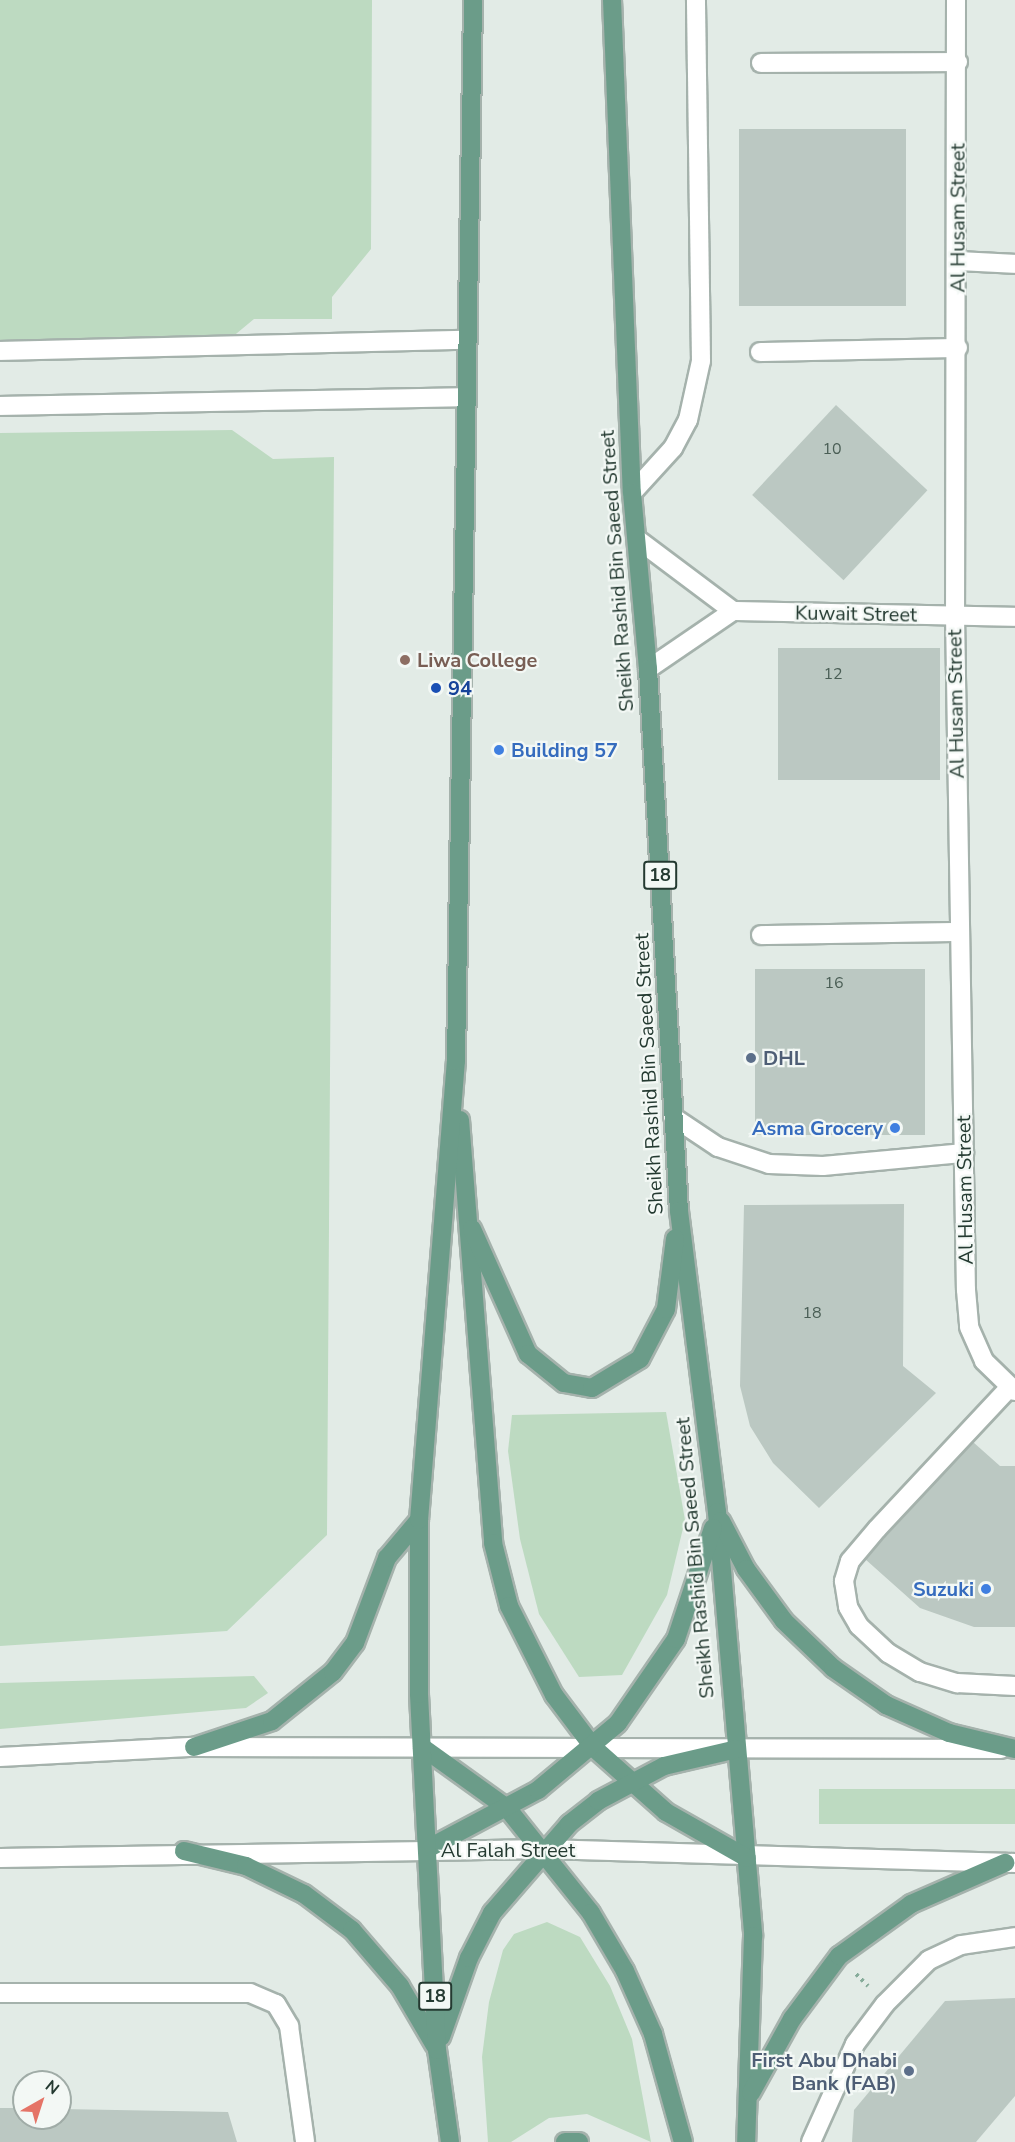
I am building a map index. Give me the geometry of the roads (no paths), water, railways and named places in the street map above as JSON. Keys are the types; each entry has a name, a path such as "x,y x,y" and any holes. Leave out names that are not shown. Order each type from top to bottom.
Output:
{"main road":[{"name":"18","path":"450,2142 437,2050 422,1747 419,1520 456,1061 473,0"},
{"name":"Sheikh Rashid Bin Saeed Street","path":"612,0 632,493 648,669 679,1211 717,1512 753,1936 746,2142"},
{"path":"456,1061 493,1543 509,1606 532,1656 594,1748 666,1812 747,1858"},
{"path":"467,1220 528,1354 564,1383 592,1388 639,1359 666,1309 679,1211"},
{"path":"427,1849 507,1808 594,1748 641,1694 676,1639 701,1576 717,1512"},
{"path":"717,1512 746,1569 784,1621 833,1668 886,1705 949,1733 1015,1749"},
{"path":"194,1747 272,1721 333,1672 355,1643 387,1558 419,1520"},
{"path":"422,1747 507,1808 544,1849 625,1971 653,2034 682,2142"},
{"path":"437,2050 469,1958 488,1922 544,1849 598,1801 630,1782 682,1761 737,1749"},
{"path":"184,1851 246,1866 304,1894 352,1930 400,1986 437,2050"},
{"path":"749,2098 792,2019 839,1956 911,1904 1010,1863"},
{"path":"565,2142 579,2142"}],"street":[{"path":"632,493 673,448 688,420 698,382 700,331 696,0"},
{"name":"Al Husam Street","path":"956,0 958,348 955,615 969,1327 984,1361 1012,1389"},
{"path":"761,63 958,62"},
{"path":"958,261 1015,264"},
{"path":"0,351 466,340"},
{"path":"760,352 958,348"},
{"path":"0,405 465,397"},
{"path":"637,539 733,611 648,669"},
{"name":"Kuwait Street","path":"733,611 1015,616"},
{"path":"761,935 960,932"},
{"path":"674,1117 718,1147 769,1164 823,1166 964,1154"},
{"path":"1012,1389 877,1529 850,1561 844,1581 848,1607 859,1626 888,1653 920,1672 957,1683 1015,1686"},
{"path":"0,1757 194,1747 1015,1749"},
{"name":"Al Falah Street","path":"0,1858 184,1851 544,1849 747,1858 1010,1863"},
{"path":"811,2142 855,2044 885,2004 929,1960 961,1945 1015,1937"},
{"path":"0,1993 250,1993 276,2004 289,2026 305,2142"}],"place":[{"name":"Liwa College","path":"405,660"},
{"name":"94","path":"436,688"},
{"name":"Building 57","path":"499,750"},
{"name":"DHL","path":"751,1058"},
{"name":"Asma Grocery","path":"895,1128"},
{"name":"Suzuki","path":"986,1589"},
{"name":"First Abu Dhabi Bank (FAB)","path":"909,2071"}]}
